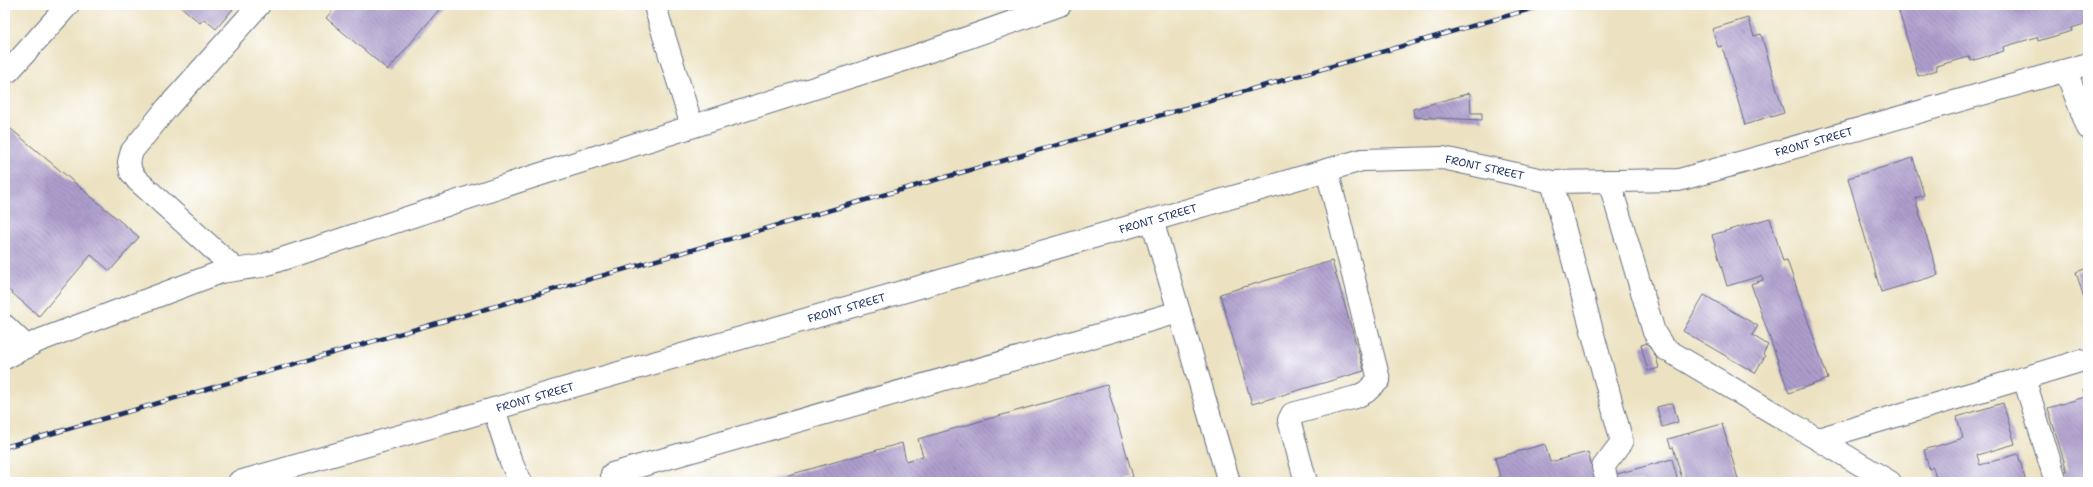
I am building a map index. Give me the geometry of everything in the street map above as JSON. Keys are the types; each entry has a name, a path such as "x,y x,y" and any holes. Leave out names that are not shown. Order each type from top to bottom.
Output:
{"street":[{"path":"5,68 9,71 68,5"},
{"path":"235,270 137,180 131,172 129,162 132,150 150,127 259,5"},
{"path":"5,358 26,346 221,272 261,266 519,181 910,58 1060,5"},
{"path":"657,7 692,126"},
{"name":"FRONT STREET","path":"239,482 1362,160 1443,158 1552,182 1679,180 2088,64"},
{"path":"2066,71 2088,128"},
{"path":"1306,482 1289,420 1292,414 1356,397 1366,392 1379,380 1327,170"},
{"path":"1609,181 1654,332 1664,348 1890,482"},
{"path":"1552,182 1622,442 1603,466 1606,477"},
{"path":"1152,220 1229,482"},
{"path":"614,482 612,474 1179,312"},
{"path":"5,326 26,346"},
{"path":"1818,438 2080,361"},
{"path":"2024,378 2056,482"},
{"path":"494,409 510,459 520,482"}],"building":[{"path":"179,5 228,5 233,9 216,29 204,19 200,23"},
{"path":"337,5 443,5 388,70 326,18"},
{"path":"1897,5 2088,5 2088,23 2071,28 2072,31 2038,41 2037,37 2003,47 2004,51 1971,61 1969,57 1936,66 1937,70 1918,76"},
{"path":"1748,18 1754,36 1761,34 1784,113 1770,116 1745,125 1722,46 1718,47 1712,29"},
{"path":"1470,93 1471,113 1482,113 1482,120 1414,117 1413,109"},
{"path":"5,124 139,237 110,271 91,255 39,316 5,287"},
{"path":"1913,158 1924,195 1915,198 1938,275 1881,292 1848,178"},
{"path":"1770,218 1783,261 1787,260 1828,379 1789,393 1751,284 1763,280 1761,276 1727,286 1712,235"},
{"path":"1332,261 1364,371 1252,404 1220,294"},
{"path":"2088,268 2088,297 2084,298 2076,272"},
{"path":"1704,295 1758,326 1752,335 1768,345 1763,354 1765,356 1755,373 1683,331"},
{"path":"1652,342 1659,368 1648,371 1641,345"},
{"path":"1107,385 1133,477 1114,482 764,482 902,443 906,461 923,456 918,439"},
{"path":"2088,387 2088,482 2065,482 2062,472 2067,471 2048,408 2085,397 2083,389"},
{"path":"1673,403 1678,422 1662,427 1657,407"},
{"path":"2003,403 2015,444 1977,455 1980,465 2018,454 2026,482 1937,482 1933,467 1929,469 1924,450 1963,438 1957,417"},
{"path":"1722,424 1739,482 1683,482 1673,447 1671,448 1668,439"},
{"path":"1545,444 1550,462 1588,452 1596,482 1482,482 1500,477 1495,458"},
{"path":"1672,459 1678,482 1597,482 1606,477"}],"railway":[{"path":"5,447 1545,5"}]}
